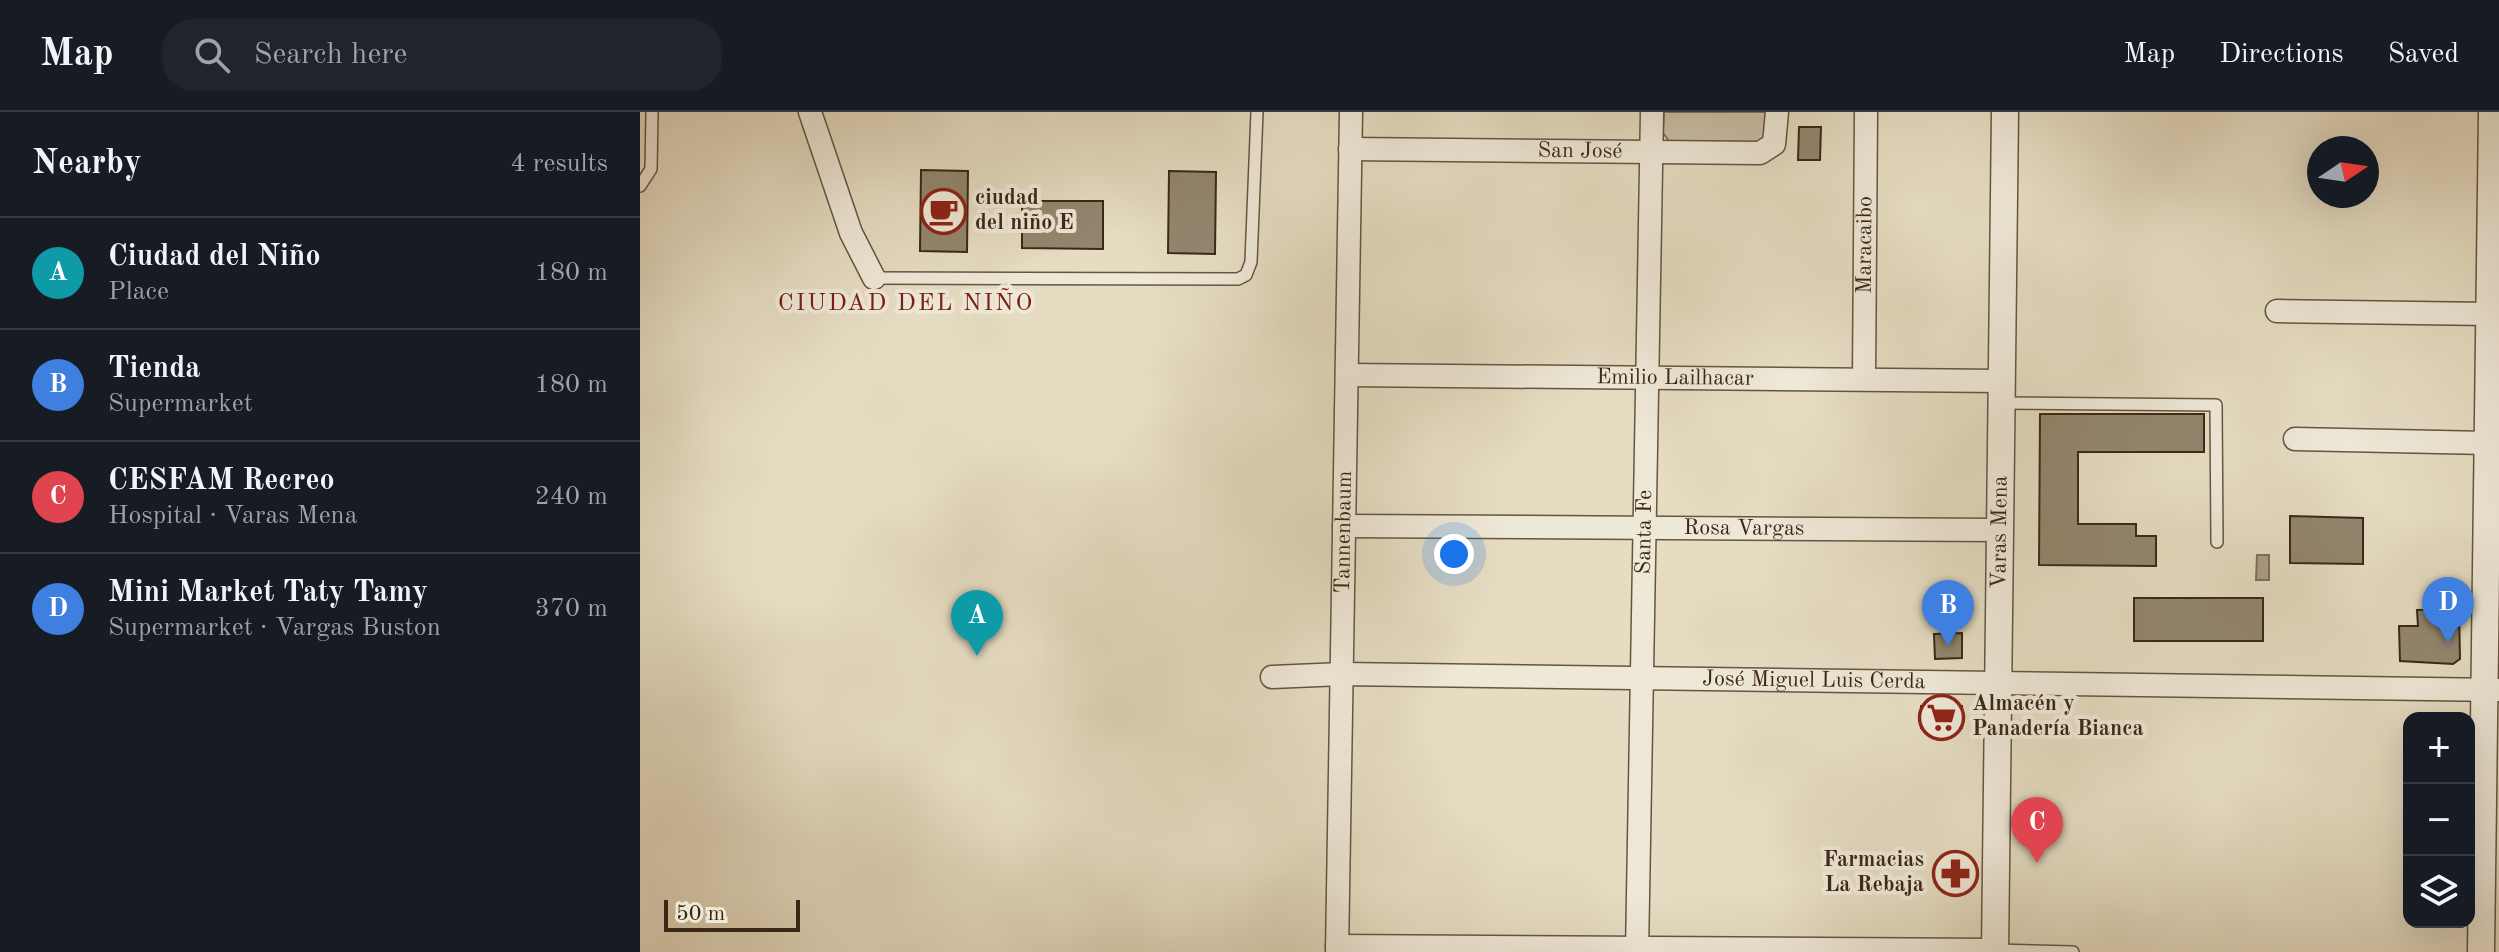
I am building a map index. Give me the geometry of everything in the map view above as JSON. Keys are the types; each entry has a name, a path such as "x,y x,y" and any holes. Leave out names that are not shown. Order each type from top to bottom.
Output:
{"street":[{"path":"810,112 851,233 874,278"},
{"name":"Tannenbaum","path":"1337,949 1351,112"},
{"name":"Santa Fe","path":"1637,950 1652,112"},
{"name":"San José","path":"1350,149 1764,153 1775,141 1777,112"},
{"name":"Maracaibo","path":"1864,379 1866,112"},
{"name":"Varas Mena","path":"1995,951 2005,112"},
{"path":"2481,952 2491,690 2487,443 2492,112"},
{"path":"2277,311 2489,314"},
{"name":"Emilio Lailhacar","path":"1347,375 1864,379 2001,392"},
{"path":"2295,439 2487,443"},
{"name":"Rosa Vargas","path":"1344,526 2000,530"},
{"name":"José Miguel Luis Cerda","path":"1272,677 1342,674 1642,677 2491,690"},
{"path":"1337,949 1995,951"}],"lane":[{"path":"640,186 651,169 652,112"},
{"path":"874,278 1238,279 1246,275 1251,262 1257,112"},
{"path":"2001,392 2216,405 2217,542"},
{"path":"1995,951 2073,952"}],"shaded area":[{"path":"1664,112 1769,112 1767,133 1760,142 1669,141 1663,133"},
{"path":"2257,555 2269,555 2269,580 2256,580"}],"building":[{"path":"1799,127 1821,127 1820,160 1798,160"},
{"name":"ciudad del niño E","path":"921,170 968,171 967,252 920,251"},
{"path":"1169,171 1216,172 1215,254 1168,253"},
{"path":"1022,201 1103,201 1103,249 1022,248"},
{"path":"2040,414 2204,414 2204,452 2078,452 2078,524 2136,524 2136,536 2156,536 2156,566 2039,565"},
{"path":"2290,516 2363,518 2363,564 2290,563"},
{"path":"2134,598 2263,598 2263,641 2134,641"},
{"path":"2459,609 2460,659 2453,664 2400,661 2399,626 2418,626 2417,610"},
{"path":"1962,633 1962,658 1935,659 1934,634"},
{"name":"Almacén y Panadería Bianca","path":"1921,706 1962,706 1962,728 1921,728"},
{"name":"Farmacias La Rebaja","path":"1941,861 1970,861 1969,885 1940,885"}],"place":[{"name":"ciudad del niño E","path":"944,211"},
{"name":"Mini Market Taty Tamy","path":"2448,643"},
{"name":"Tienda","path":"1948,646"},
{"name":"Ciudad del Niño","path":"977,656"},
{"name":"Almacén y Panadería Bianca","path":"1941,717"},
{"name":"CESFAM Recreo","path":"2037,863"},
{"name":"Farmacias La Rebaja","path":"1955,873"}],"district":[{"name":"CIUDAD DEL NIÑO","path":"906,304"}]}
